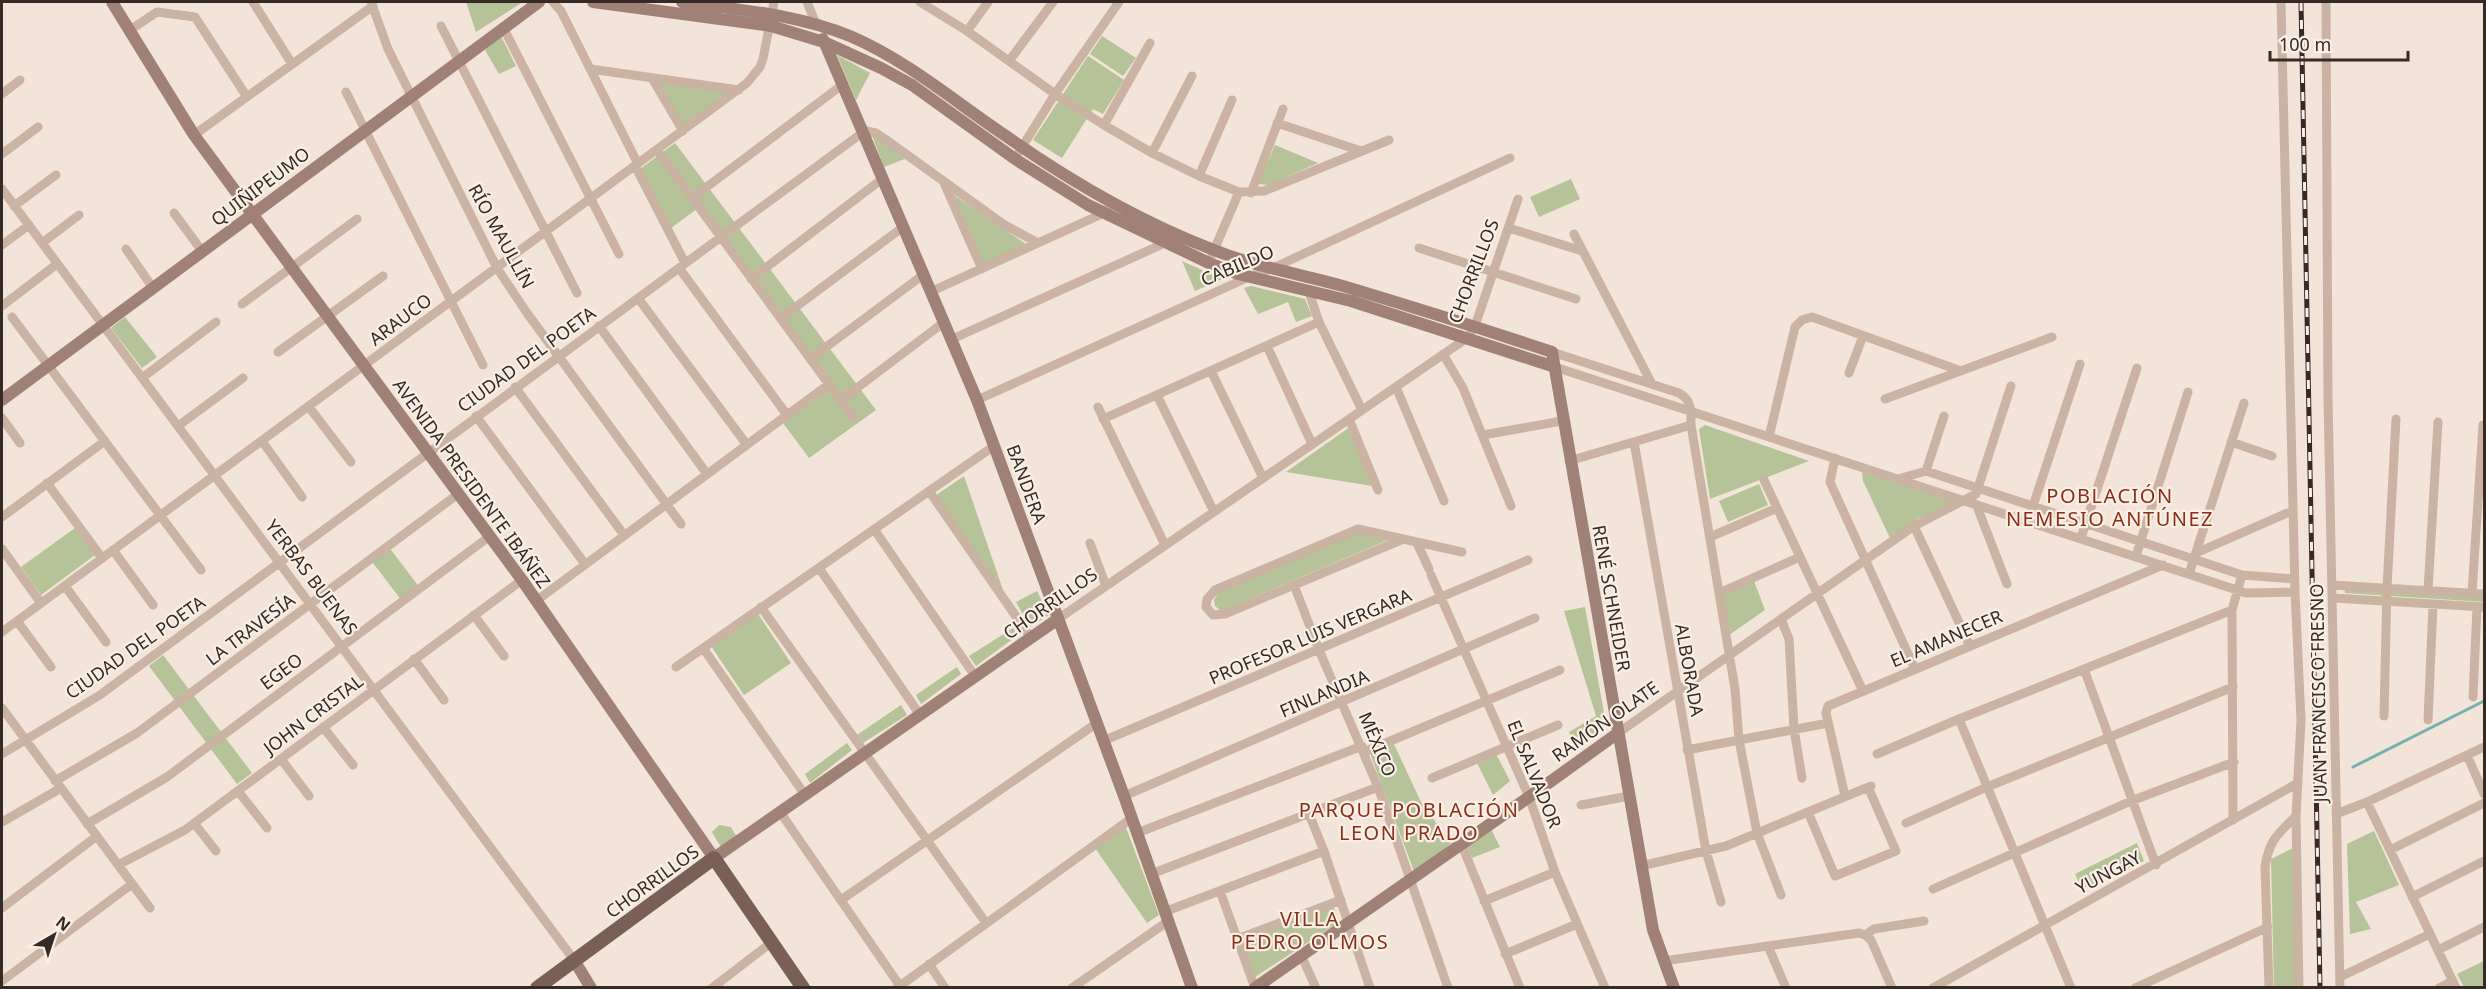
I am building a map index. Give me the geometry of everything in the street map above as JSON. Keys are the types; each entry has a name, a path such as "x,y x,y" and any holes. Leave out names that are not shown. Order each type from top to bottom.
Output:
{"main road":[{"name":"AVENIDA PRESIDENTE IBÁÑEZ","path":"714,858 803,987"},
{"name":"CHORRILLOS","path":"537,987 714,858"}],"street":[{"name":"AVENIDA PRESIDENTE IBÁÑEZ","path":"112,2 194,135 522,580 714,858"},
{"path":"253,2 292,64"},
{"name":"QUIÑIPEUMO","path":"2,400 539,2"},
{"path":"553,2 561,11 590,69 682,266 787,415"},
{"path":"593,2 816,24 864,43 912,69 1022,147 1113,202 1215,250 1475,326 1682,394 1688,400 1691,411 1690,425 1730,655 1739,740 1757,833 1781,895"},
{"path":"682,2 771,21 882,68 912,85 1014,159 1104,213 1209,263 1249,277 1351,301 2236,590 2246,593 2295,592"},
{"name":"ARAUCO","path":"2,632 739,90 755,76 760,67 774,2"},
{"name":"BANDERA","path":"807,2 994,446 1192,987"},
{"path":"967,31 988,2"},
{"path":"1009,62 1053,2"},
{"path":"1014,159 1055,94 1119,2"},
{"path":"2281,2 2294,579 2301,720 2296,816 2299,987"},
{"name":"JUAN FRANCISCO FRESNO","path":"2326,2 2328,399 2340,987"},
{"path":"926,3 1055,94 1104,125 1152,153 1239,192 1264,191 1389,140"},
{"path":"194,135 372,4"},
{"name":"RÍO MAULLÍN","path":"372,4 388,49 497,268 558,356 681,524"},
{"path":"130,30 157,12 195,17 247,97"},
{"path":"441,26 577,293"},
{"path":"503,27 619,254"},
{"path":"1104,125 1150,43"},
{"path":"590,69 739,90"},
{"path":"1152,153 1192,76"},
{"path":"652,78 682,131"},
{"path":"2,94 20,80"},
{"path":"692,198 842,85"},
{"path":"346,92 483,365"},
{"path":"1199,176 1232,100"},
{"path":"1251,193 1283,109"},
{"path":"1277,123 1361,151"},
{"path":"2,154 38,127"},
{"path":"862,131 876,133 1010,228 1038,243"},
{"name":"CIUDAD DEL POETA","path":"2,753 89,702 280,564 862,131"},
{"path":"657,150 853,417"},
{"name":"CABILDO","path":"976,400 1273,268 1510,158"},
{"path":"14,206 56,175"},
{"path":"751,279 882,179"},
{"path":"943,181 982,269"},
{"name":"YERBAS BUENAS","path":"2,189 574,960 591,987"},
{"path":"1209,263 1239,192"},
{"name":"CHORRILLOS","path":"714,858 1467,338 1475,326 1518,199"},
{"path":"930,292 1104,213 1113,202"},
{"path":"174,213 202,252"},
{"path":"42,243 79,215"},
{"path":"242,304 357,219"},
{"path":"2,245 28,225"},
{"path":"781,318 903,227"},
{"path":"1509,228 1582,251"},
{"path":"1574,234 1652,384"},
{"path":"951,340 1165,243"},
{"path":"1419,248 1576,299"},
{"path":"126,249 153,288"},
{"path":"2,306 57,264"},
{"path":"810,359 923,275"},
{"path":"278,352 383,276"},
{"path":"1309,292 1319,322 1362,410"},
{"path":"638,298 747,445"},
{"path":"12,317 201,570"},
{"path":"1770,437 1795,327 1802,320 1812,317 1961,370"},
{"path":"142,378 216,322"},
{"path":"1103,419 1319,322"},
{"path":"841,400 944,323"},
{"path":"599,326 707,474"},
{"path":"1849,373 1863,336"},
{"path":"1885,399 2052,337"},
{"path":"1267,346 1312,444"},
{"name":"RENÉ SCHNEIDER","path":"1552,352 1562,421 1653,930 1674,987"},
{"path":"1443,354 1463,388 1511,506"},
{"path":"2028,521 2080,363"},
{"path":"2081,538 2137,368"},
{"path":"1212,371 1263,478"},
{"path":"178,426 243,378"},
{"path":"536,601 829,384"},
{"path":"1978,489 2011,386"},
{"path":"515,387 624,535"},
{"path":"1395,387 1444,501"},
{"path":"2136,556 2188,392"},
{"path":"1157,395 1214,512"},
{"path":"2189,574 2244,403"},
{"path":"309,407 351,462"},
{"path":"1098,407 1166,545"},
{"path":"476,416 585,564"},
{"path":"1930,489 1931,473 1944,416"},
{"path":"2,418 20,443"},
{"path":"1349,419 1378,490"},
{"path":"2385,716 2387,588 2396,419"},
{"path":"1483,435 1562,421"},
{"path":"2428,591 2438,422"},
{"path":"2472,593 2483,424"},
{"path":"1569,461 1690,425"},
{"path":"2,517 105,441"},
{"path":"262,441 302,497"},
{"name":"ALBORADA","path":"1634,442 1706,851 1721,902"},
{"path":"2231,442 2272,456"},
{"path":"676,667 994,446"},
{"path":"1835,458 1830,482 1915,669"},
{"path":"1898,479 1931,473 2140,542 2195,556 2242,575 2294,579"},
{"path":"1764,480 1863,691"},
{"path":"47,483 102,558"},
{"name":"RAMÓN OLATE","path":"1255,987 1914,526 1965,501 1976,494 1978,489"},
{"path":"929,491 1031,638"},
{"name":"LA TRAVESÍA","path":"2,822 137,733 458,494"},
{"path":"1976,504 2007,584"},
{"path":"1710,537 1777,508"},
{"path":"2195,556 2286,513"},
{"path":"1914,526 1970,646"},
{"path":"874,529 975,676"},
{"path":"1401,540 1225,614 1213,615 1206,607 1207,599 1215,590 1358,529 1462,552"},
{"name":"EGEO","path":"87,824 167,777 490,536"},
{"path":"1090,543 1106,586"},
{"name":"EL SALVADOR","path":"1417,543 1529,797 1555,873 1605,987"},
{"path":"2,549 41,603"},
{"path":"113,550 153,605"},
{"path":"1719,593 1800,557"},
{"name":"PROFESOR LUIS VERGARA","path":"1103,741 1528,560"},
{"name":"EL AMANECER","path":"1828,723 1826,709 1828,706 2163,565"},
{"path":"819,568 920,715"},
{"path":"2233,820 2232,610 2242,575"},
{"name":"JOHN CRISTAL","path":"118,865 194,824 522,580"},
{"name":"MÉXICO","path":"1294,585 1319,650 1378,787 1448,987"},
{"path":"2332,585 2484,594"},
{"path":"64,586 106,642"},
{"path":"2332,598 2481,607 2473,697"},
{"path":"2428,720 2433,604"},
{"path":"761,607 986,923"},
{"path":"1877,754 2232,610"},
{"path":"474,615 504,656"},
{"name":"FINLANDIA","path":"1124,796 1535,618"},
{"path":"1781,619 1789,639 1794,729 1802,778"},
{"path":"16,621 51,667"},
{"path":"703,648 805,795"},
{"path":"414,659 444,700"},
{"path":"2084,669 2156,865"},
{"path":"1137,833 1363,749 1560,670"},
{"path":"1906,823 1987,787 2234,687"},
{"path":"2,708 150,908"},
{"path":"1959,719 2071,987"},
{"path":"841,900 1097,723"},
{"path":"1687,750 1828,723 1845,796"},
{"path":"1432,778 1558,725"},
{"path":"323,727 353,765"},
{"path":"2336,814 2367,802 2484,747"},
{"path":"2467,755 2484,794"},
{"path":"281,759 309,796"},
{"path":"1933,889 2131,801 2234,762"},
{"name":"YUNGAY","path":"1933,987 2156,865 2298,783"},
{"path":"1151,874 1378,787"},
{"path":"1641,866 1726,846 1845,796 1870,787 1896,851 1835,876 1808,812"},
{"path":"238,791 267,828"},
{"path":"1581,805 1629,796"},
{"path":"2367,802 2454,984 2439,987"},
{"path":"2390,850 2484,803"},
{"path":"780,812 899,987 1132,818"},
{"path":"1310,814 1370,987"},
{"path":"2269,987 2265,867 2272,840 2296,816"},
{"path":"194,824 216,851"},
{"path":"3,903 97,836"},
{"path":"1461,843 1520,987"},
{"path":"1071,987 1166,917 1220,891 1324,851"},
{"path":"2412,897 2484,861"},
{"path":"1484,900 1555,873"},
{"path":"2,981 132,884"},
{"path":"1220,891 1255,987"},
{"path":"1237,939 1341,900"},
{"path":"1866,935 1874,929 1924,921"},
{"path":"1505,954 1577,924"},
{"path":"2135,987 2268,927"},
{"path":"2438,950 2484,927"},
{"path":"1663,961 1859,933 1866,935 1870,940 1892,987"},
{"path":"2340,976 2430,934"},
{"path":"712,987 772,942"},
{"path":"1768,946 1786,987"},
{"path":"1301,955 1309,967 1316,987"},
{"path":"930,964 945,987"}],"green space":[{"path":"466,2 523,2 476,32"},
{"path":"501,36 516,66 499,74 485,50"},
{"path":"1102,36 1136,58 1123,76 1090,54"},
{"path":"837,55 870,73 856,100"},
{"path":"1088,56 1124,80 1103,114 1093,109 1062,158 1033,140"},
{"path":"659,81 729,91 683,126"},
{"path":"871,133 907,158 884,167"},
{"path":"675,143 876,410 809,458 783,423 833,386 701,206 671,228 640,169"},
{"path":"1275,145 1318,163 1269,185 1258,184"},
{"path":"1571,179 1580,199 1539,217 1530,197"},
{"path":"951,193 1026,244 983,264"},
{"path":"1182,261 1222,279 1195,291"},
{"path":"1251,286 1305,299 1312,316 1296,322 1288,302 1258,314 1244,288"},
{"path":"125,317 157,357 142,368 111,328"},
{"path":"1705,425 1809,461 1710,499 1699,429"},
{"path":"1350,427 1372,486 1286,472"},
{"path":"1862,472 1955,502 1917,519 1890,538 1863,481"},
{"path":"964,476 1004,593 935,496"},
{"path":"1759,484 1768,505 1728,522 1719,501"},
{"path":"75,528 95,555 41,595 21,567"},
{"path":"1358,532 1388,540 1221,611 1215,606 1214,600 1218,593"},
{"path":"388,546 420,588 402,601 370,559"},
{"path":"1754,581 1765,610 1729,635 1722,596"},
{"path":"2344,588 2484,598 2484,602 2345,593"},
{"path":"1037,591 1049,615 1030,627 1016,602"},
{"path":"1585,607 1606,724 1575,748 1569,732 1596,716 1564,611"},
{"path":"758,614 791,663 744,695 711,646"},
{"path":"1013,628 1018,635 976,666 969,656"},
{"path":"163,655 252,773 237,784 149,666"},
{"path":"957,667 961,674 921,704 916,695"},
{"path":"901,705 907,715 863,743 857,735"},
{"path":"1393,742 1421,802 1451,843 1415,874 1370,753"},
{"path":"847,743 852,750 810,783 805,774"},
{"path":"1496,754 1510,781 1493,795 1477,763"},
{"path":"719,825 731,827 736,836 722,849 712,832"},
{"path":"1125,825 1159,915 1147,923 1095,848"},
{"path":"1490,827 1500,847 1472,858 1466,843"},
{"path":"2374,831 2399,885 2356,902 2371,929 2350,934 2347,844"},
{"path":"2137,843 2144,861 2082,889 2075,874"},
{"path":"2293,848 2296,987 2274,987 2271,859"},
{"path":"1333,905 1339,922 1255,977 1240,939"},
{"path":"2484,961 2484,987 2464,987 2457,974"}],"waterway":[{"path":"2353,767 2484,701"}],"railway":[{"path":"2301,2 2320,988"}],"district":[{"name":"POBLACIÓN NEMESIO ANTÚNEZ","path":"2110,506"},
{"name":"PARQUE POBLACIÓN LEON PRADO","path":"1409,820"},
{"name":"VILLA PEDRO OLMOS","path":"1310,930"}]}
